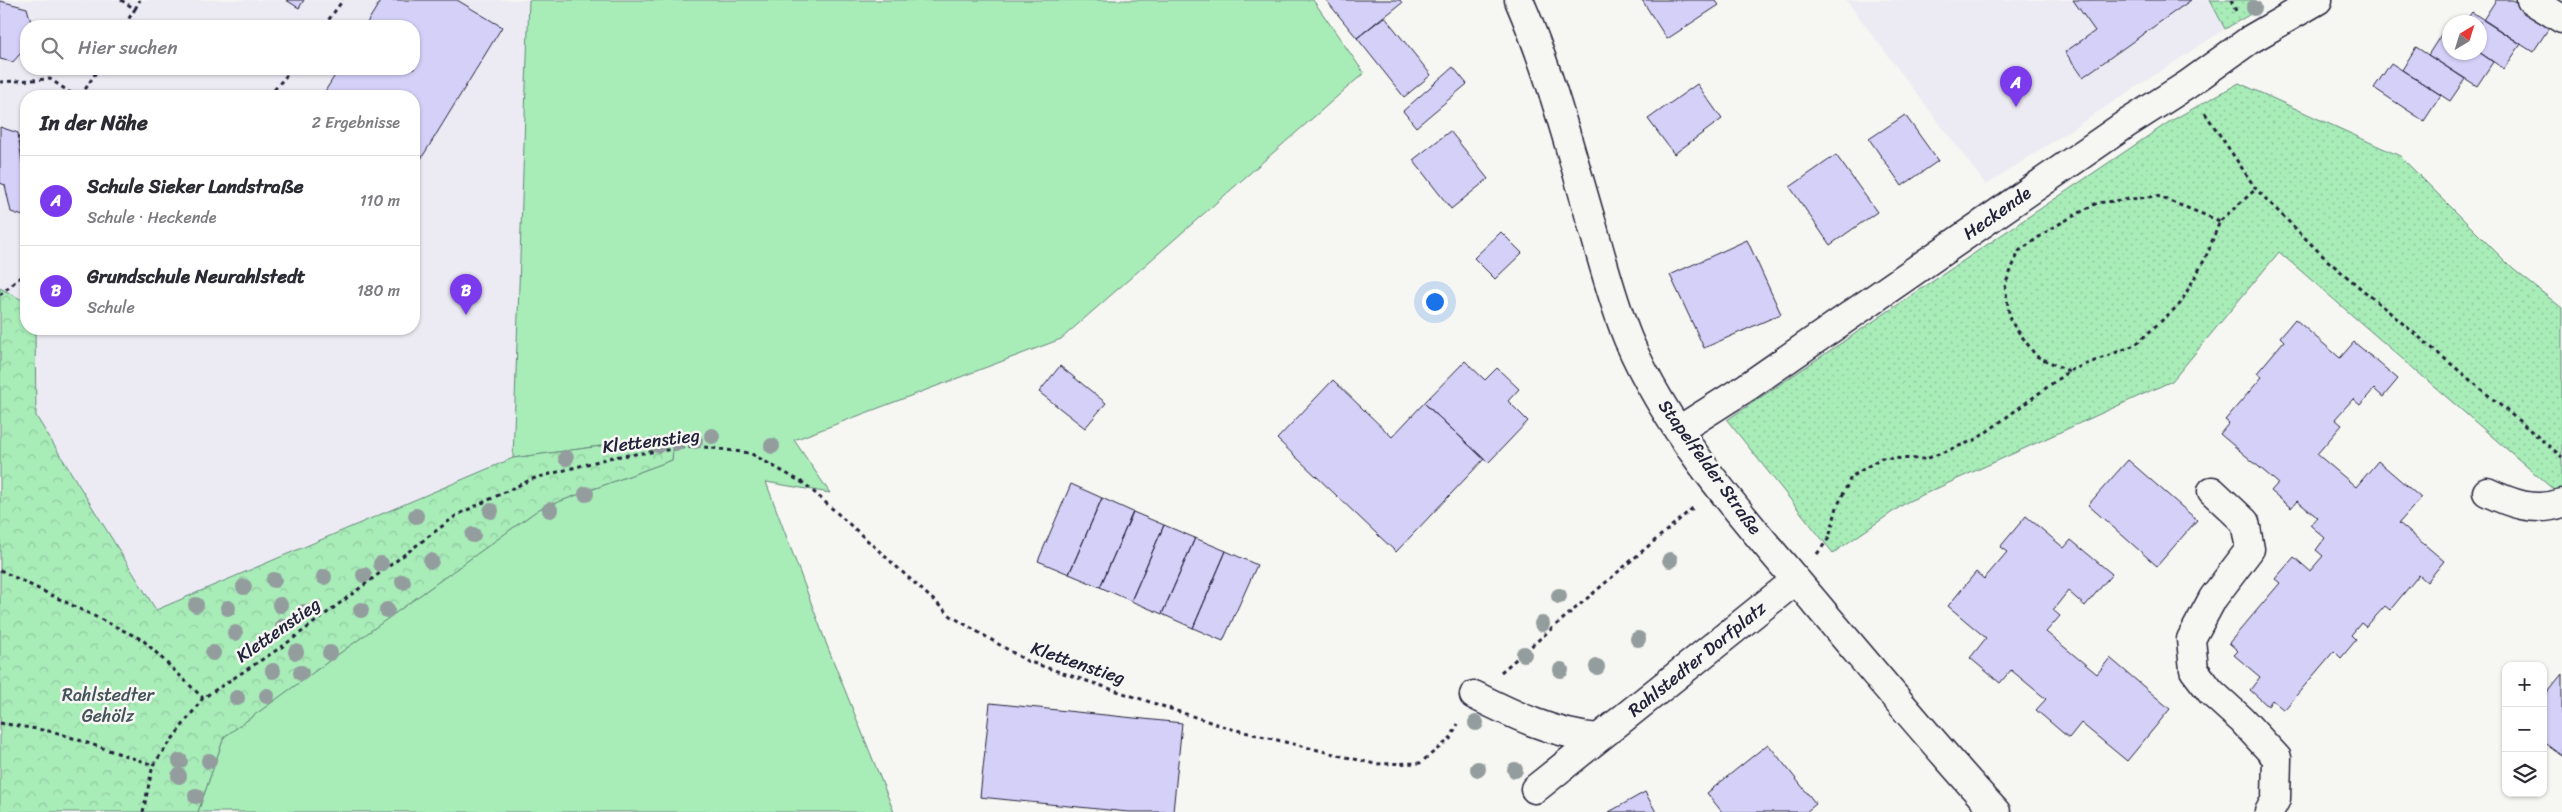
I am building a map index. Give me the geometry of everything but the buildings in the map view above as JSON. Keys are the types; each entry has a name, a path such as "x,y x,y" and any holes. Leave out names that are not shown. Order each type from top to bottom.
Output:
{"street":[{"name":"Stapelfelder Straße","path":"1519,0 1562,122 1614,300 1626,332 1653,388 1679,430 1719,486 1796,580 1996,812"},
{"name":"Heckende","path":"1679,430 1747,387 2251,39 2318,0"},
{"path":"2531,0 2562,18"},
{"path":"2212,491 2245,522 2250,549 2213,598 2191,639 2194,670 2211,692 2242,720 2277,758 2276,799 2269,812"},
{"path":"2486,492 2513,504 2529,507 2546,507 2562,503"},
{"name":"Rahlstedter Dorfplatz","path":"1535,789 1796,580"},
{"path":"1474,695 1534,724 1578,737 1598,738"}],"path":[{"path":"121,0 135,9"},
{"path":"128,20 140,0"},
{"path":"328,20 343,0"},
{"path":"85,90 94,75"},
{"path":"274,90 287,75"},
{"path":"0,82 50,80 66,90"},
{"path":"2187,85 2256,189 2327,260 2562,457"},
{"path":"1796,580 1829,538 1837,507 1851,477 1882,458 1926,458 1977,439 2069,371 2135,345 2180,304 2205,259 2220,221 2256,189"},
{"path":"2069,371 2036,356 2010,320 2005,285 2020,251 2052,228 2097,203 2157,196 2220,221"},
{"path":"0,295 20,277"},
{"name":"Klettenstieg","path":"202,698 283,646 457,515 532,479 612,458 696,446 750,453 805,484 951,616 1027,661 1228,728 1375,764 1420,763 1450,739 1474,695"},
{"path":"1474,695 1719,486"},
{"path":"0,570 143,640 202,698 153,766 143,812"},
{"path":"0,723 55,732 153,766"}],"shaded area":[{"path":"0,0 529,0 513,458 156,610 36,416 35,335 420,335 420,90 20,90 20,299 0,288"},
{"path":"1846,0 2210,0 2225,29 1986,185"}],"green space":[{"path":"529,0 1313,0 1364,73 1061,339 794,440 830,493 766,482 828,648 894,812 198,812 224,737 539,509 672,460 674,436 513,458"},
{"path":"2210,0 2255,0 2259,9 2225,29"},
{"path":"2239,83 2400,156 2513,269 2562,308 2562,497 2279,252 2172,381 1907,502 1833,553 1727,420 2169,122"},
{"name":"Rahlstedter Gehölz","path":"0,288 20,299 20,335 35,335 36,416 156,610 513,458 674,436 672,460 539,509 224,737 198,812 0,812"}],"place":[{"name":"Schule Sieker Landstraße","path":"2016,107"},
{"name":"Grundschule Neurahlstedt","path":"466,315"}]}
